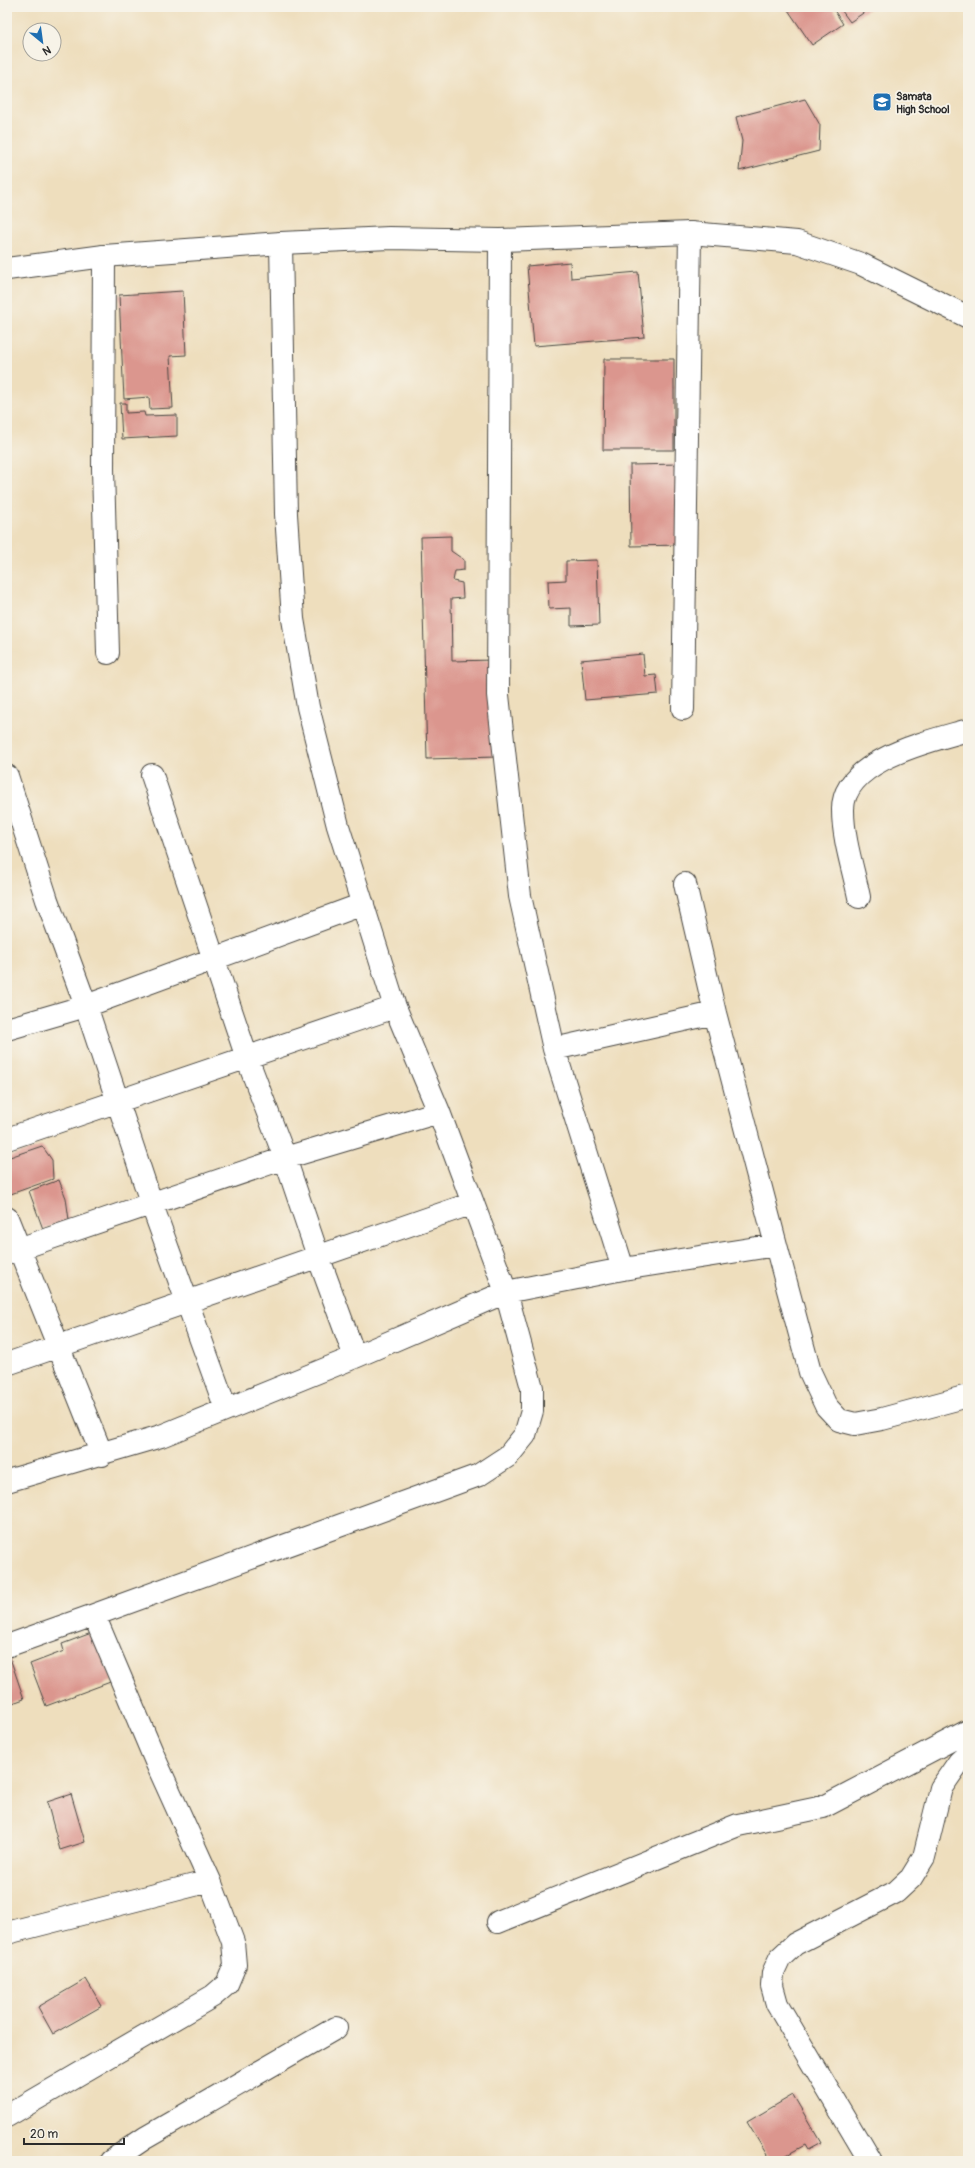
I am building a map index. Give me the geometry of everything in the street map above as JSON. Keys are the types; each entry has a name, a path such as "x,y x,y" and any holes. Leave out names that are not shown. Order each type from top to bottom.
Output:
{"street":[{"path":"683,709 690,233"},
{"path":"7,269 104,256 281,243 389,238 500,240 690,233 797,242 861,264 968,317"},
{"path":"500,240 498,695 520,896 554,1049 623,1269"},
{"path":"7,1646 479,1475 508,1456 525,1435 532,1411 532,1388 506,1292 439,1112 395,1007 338,826 308,707 293,619 286,514 281,243"},
{"path":"104,256 103,469 108,653"},
{"path":"859,896 845,833 842,808 847,789 862,772 883,760 905,750 968,730"},
{"path":"152,775 247,1058 285,1158 318,1256 355,1357"},
{"path":"7,776 47,900 86,1006 152,1205 226,1409"},
{"path":"685,884 715,1013 810,1372 826,1406 839,1420 855,1424 966,1403"},
{"path":"7,1029 86,1006 363,904"},
{"path":"7,1139 395,1007"},
{"path":"554,1049 715,1013"},
{"path":"13,1251 152,1205 285,1158 439,1112"},
{"path":"7,1364 473,1203"},
{"path":"7,1218 13,1251 59,1346 102,1454"},
{"path":"7,1481 161,1436 355,1357 506,1292 623,1269 776,1245"},
{"path":"7,2116 213,1996 227,1984 235,1964 233,1942 210,1881 157,1764 94,1615"},
{"path":"498,1922 738,1825 823,1807 968,1731"},
{"path":"870,2161 777,2004 772,1986 773,1972 780,1958 795,1944 849,1914 896,1892 911,1878 924,1857 941,1788 959,1762 968,1754"},
{"path":"7,1933 210,1881"},
{"path":"111,2161 145,2138 336,2028"}],"building":[{"path":"786,7 832,7 843,24 812,45"},
{"path":"839,7 872,7 850,22"},
{"path":"805,99 820,125 819,151 739,171 742,141 736,117"},
{"path":"570,262 571,278 638,272 644,337 534,346 527,266"},
{"path":"183,291 186,355 170,356 173,408 150,409 149,397 124,399 119,295"},
{"path":"604,359 674,359 674,450 603,450"},
{"path":"120,403 126,403 126,413 144,412 145,416 177,415 177,436 122,439"},
{"path":"681,464 682,545 631,546 630,465"},
{"path":"451,536 451,551 464,560 464,570 455,571 453,581 462,583 463,598 451,599 452,661 493,660 496,757 427,759 421,537"},
{"path":"597,560 599,625 571,626 571,608 549,609 548,581 566,580 566,561"},
{"path":"643,654 645,676 656,675 658,694 585,700 581,660"},
{"path":"42,1146 52,1160 53,1179 8,1195 7,1158"},
{"path":"59,1180 66,1198 69,1220 43,1229 29,1191"},
{"path":"94,1632 113,1681 46,1706 30,1664 64,1651 62,1644"},
{"path":"9,1655 24,1699 7,1705 7,1656"},
{"path":"71,1794 85,1842 60,1850 47,1802"},
{"path":"86,1979 102,2006 53,2034 38,2007"},
{"path":"793,2095 821,2143 808,2150 805,2145 783,2157 770,2160 747,2122"}],"place":[{"name":"Samata High School","path":"882,102"}]}
